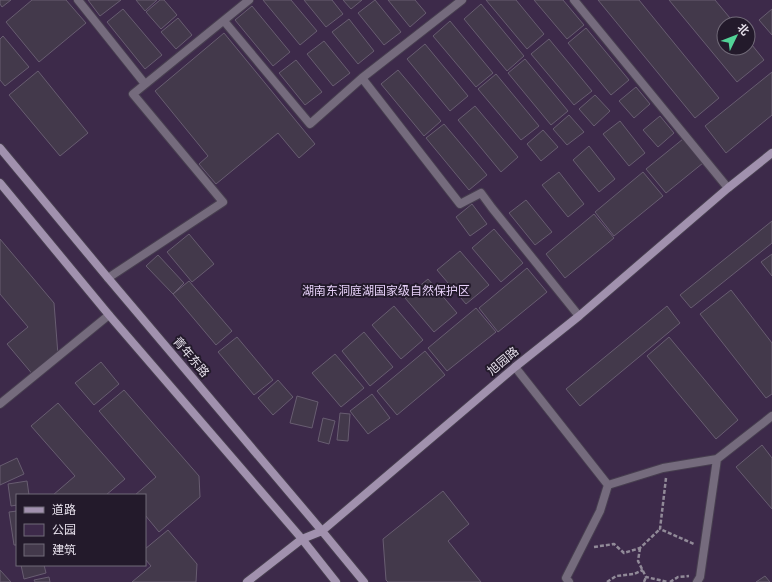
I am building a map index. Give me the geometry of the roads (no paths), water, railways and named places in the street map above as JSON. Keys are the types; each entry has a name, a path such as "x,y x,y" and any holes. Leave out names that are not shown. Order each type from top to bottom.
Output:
{"main road":[{"name":"青年东路","path":"0,148 364,582"},
{"name":"旭园路","path":"247,582 302,539 322,531 515,367 579,316 728,188 772,153"},
{"path":"0,183 109,315 302,539 336,582"}],"street":[{"path":"78,0 145,84"},
{"path":"108,278 223,202 133,94 249,0"},
{"path":"224,21 310,124 362,78 462,0"},
{"path":"574,0 728,188"},
{"path":"362,78 460,204 481,193 579,316"},
{"path":"0,404 109,315"},
{"path":"515,367 608,485"},
{"path":"608,485 663,468 717,459 772,416"},
{"path":"697,582 700,577 717,459"},
{"path":"569,582 566,578 600,511 608,485"}],"park label":[{"name":"湖南东洞庭湖国家级自然保护区","path":"386,291"}]}
